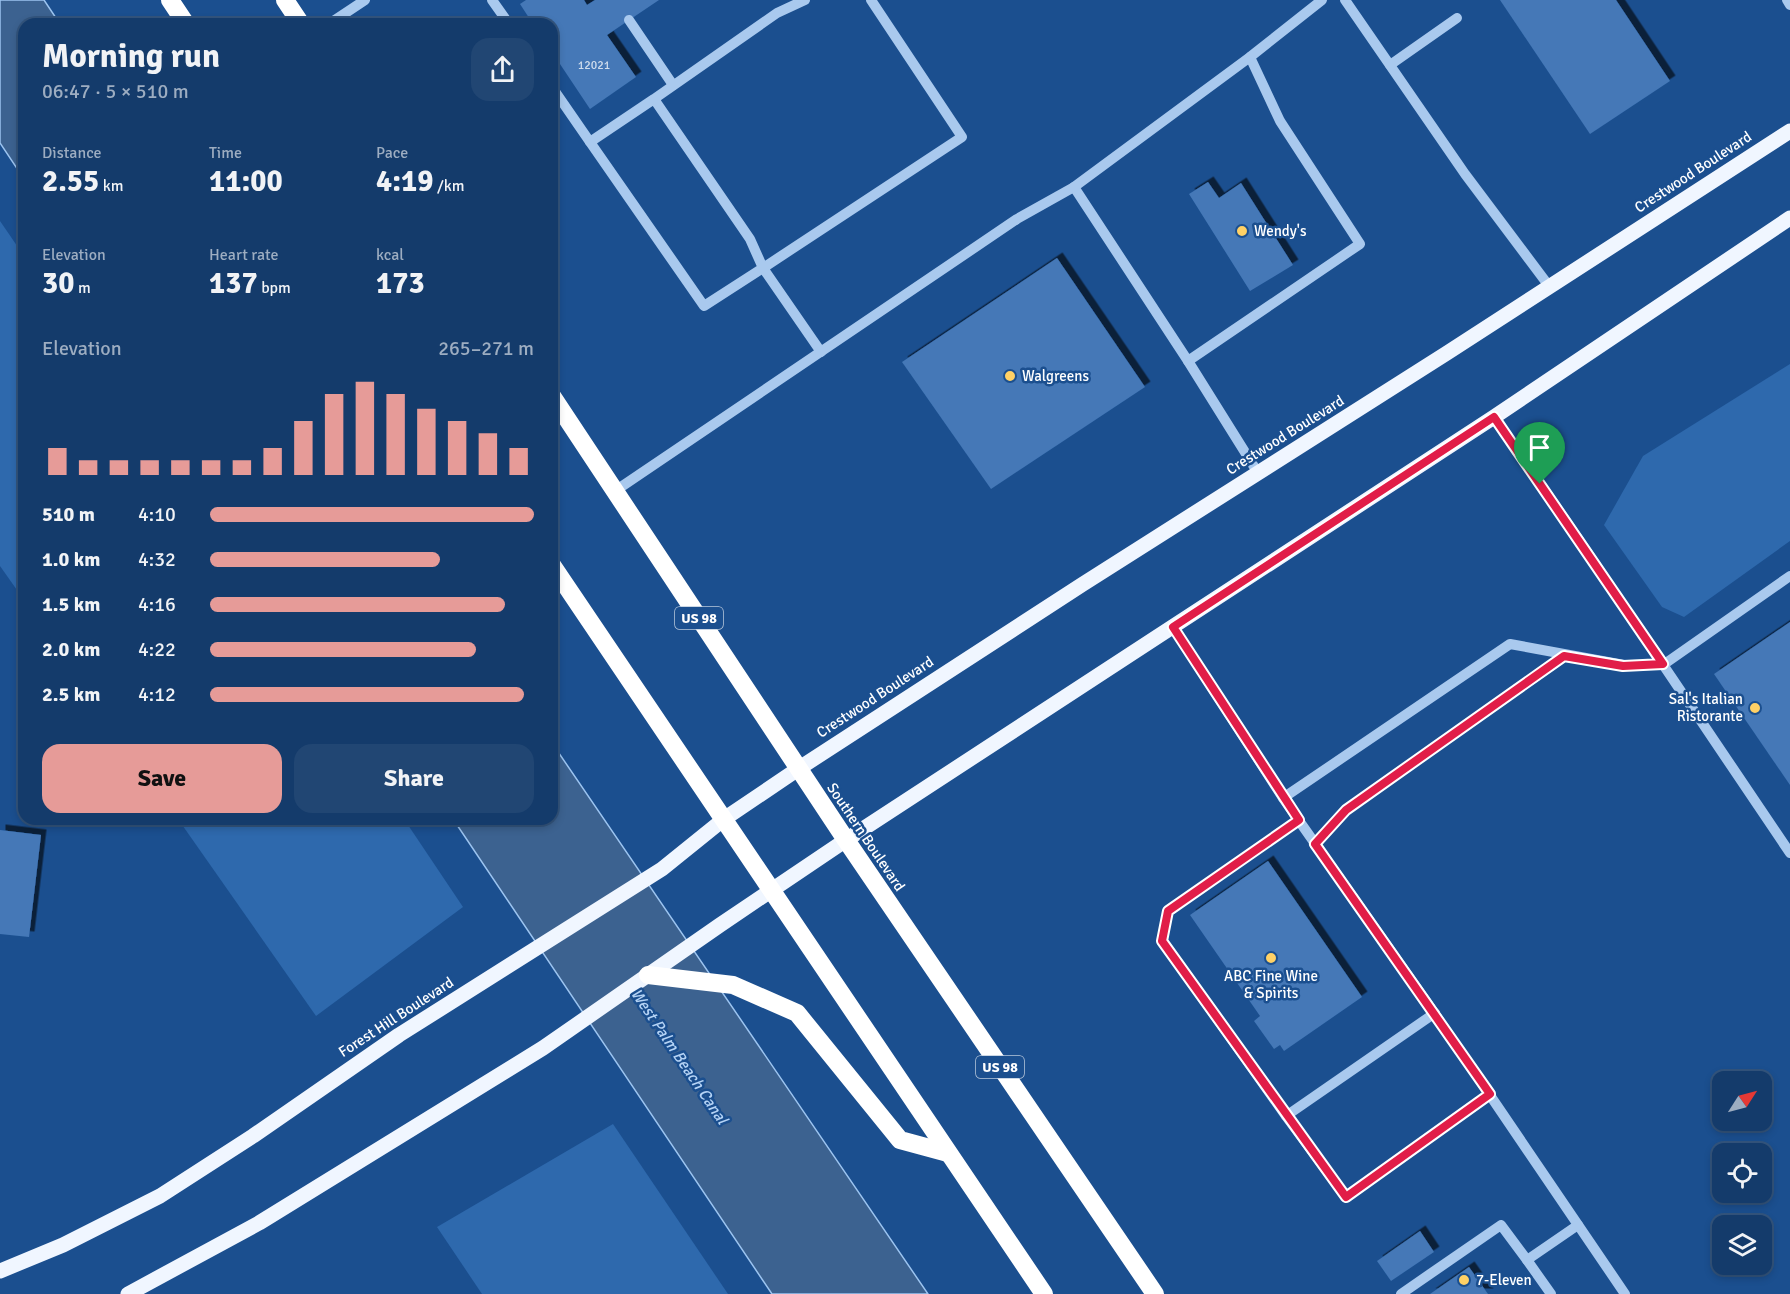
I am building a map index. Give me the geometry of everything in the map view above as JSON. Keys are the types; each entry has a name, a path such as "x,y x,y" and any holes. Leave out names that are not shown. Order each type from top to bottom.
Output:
{"highway":[{"path":"170,0 182,18"},
{"path":"285,0 297,18"},
{"name":"Southern Boulevard","path":"558,405 798,769 1155,1294"},
{"path":"558,574 1044,1294"},
{"path":"648,975 733,985 797,1013 900,1140 948,1153"}],"main road":[{"name":"Crestwood Boulevard","path":"798,769 1790,131"},
{"path":"128,1294 259,1223 543,1048 846,840 1494,417 1790,218"},
{"name":"Forest Hill Boulevard","path":"0,1271 63,1245 160,1196 253,1136 399,1035 662,869 724,819 798,769"}],"lane":[{"path":"338,18 365,0"},
{"path":"492,0 505,18"},
{"path":"590,142 777,13 805,0"},
{"path":"558,96 704,306 962,137 871,0"},
{"path":"615,491 1017,219 1074,187 1250,57 1322,0"},
{"path":"1345,0 1465,174 1549,286"},
{"path":"1786,0 1790,5"},
{"path":"1390,65 1457,18"},
{"path":"629,20 673,85"},
{"path":"1188,361 1360,244 1280,121 1250,57"},
{"path":"654,99 750,239 764,268 821,352"},
{"path":"1074,187 1258,473"},
{"path":"1494,417 1790,853"},
{"path":"1283,798 1510,644 1623,666 1663,664 1790,576"},
{"path":"1173,627 1283,798 1435,1013 1626,1294"},
{"path":"1315,844 1346,810 1564,656"},
{"path":"1299,820 1168,911 1162,941 1346,1197 1490,1094"},
{"path":"1286,1116 1435,1013"},
{"path":"1401,1294 1501,1225 1551,1294"},
{"path":"1527,1260 1578,1225"}],"shaded area":[{"path":"0,221 18,247 18,592 0,566"},
{"path":"1790,364 1790,541 1684,617 1662,607 1604,525 1643,456"},
{"path":"182,825 408,825 463,907 316,1016"},
{"path":"613,1124 728,1294 482,1294 437,1227"}],"water":[{"path":"0,0 44,0 56,18 18,18 18,170 0,143"},
{"name":"West Palm Beach Canal","path":"558,752 928,1294 772,1294 457,825 558,825"}],"building":[{"path":"526,0 584,0 587,5 595,0 659,0 607,35 636,77 590,109 558,61 558,18 529,18 520,4"},
{"path":"1500,0 1616,0 1670,81 1590,134"},
{"name":"Wendy's","path":"1208,182 1219,198 1241,183 1293,265 1250,291 1189,194"},
{"path":"1057,258 1145,387 991,489 902,362"},
{"path":"1790,622 1790,785 1714,674"},
{"path":"0,830 41,835 29,937 0,934"},
{"path":"1268,861 1362,997 1284,1051 1280,1045 1274,1049 1254,1021 1260,1016 1190,915"},
{"path":"1420,1231 1434,1252 1391,1281 1377,1261"},
{"name":"7-Eleven","path":"1469,1267 1488,1294 1430,1294"}],"place":[{"name":"Wendy's","path":"1242,231"},
{"name":"Walgreens","path":"1010,376"},
{"name":"Sal's Italian Ristorante","path":"1755,708"},
{"name":"ABC Fine Wine & Spirits","path":"1271,958"},
{"name":"7-Eleven","path":"1464,1280"}],"route":[{"path":"1494,417 1540,484 1663,664 1623,666 1564,656 1346,810 1315,844 1490,1094 1346,1197 1162,941 1168,911 1299,820 1173,627 1494,417"}]}
